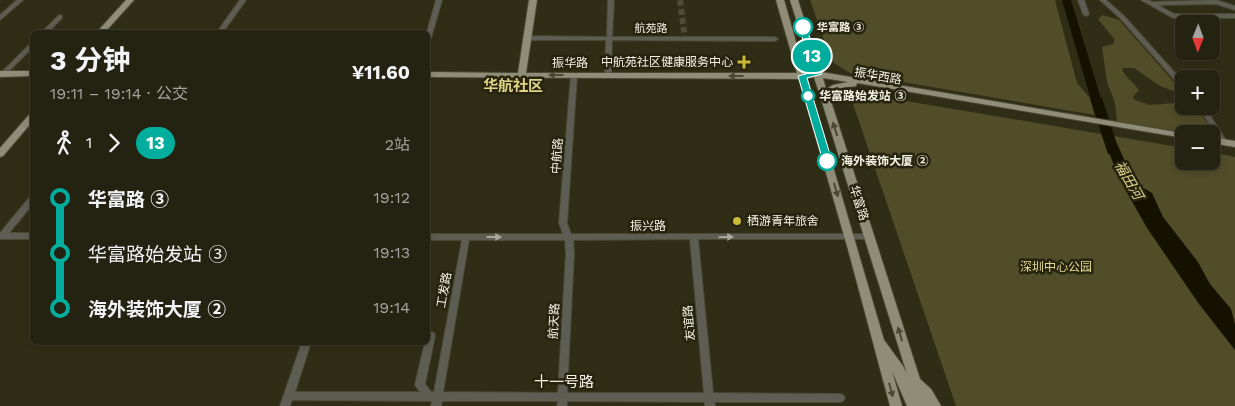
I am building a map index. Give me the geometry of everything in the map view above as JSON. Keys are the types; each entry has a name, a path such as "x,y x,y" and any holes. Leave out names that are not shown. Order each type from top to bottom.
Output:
{"main road":[{"path":"103,30 130,0"},
{"path":"109,30 135,0"},
{"path":"522,75 533,0"},
{"name":"华富路","path":"780,0 850,236 896,406"},
{"name":"华富路","path":"794,0 923,406"},
{"path":"2,74 30,74"},
{"name":"振华路","path":"430,75 802,76"},
{"name":"振华西路","path":"802,76 818,76 1084,121"},
{"name":"振华西路","path":"818,76 853,84 1127,128 1175,134"},
{"path":"826,99 826,94 833,88 853,84"},
{"path":"0,145 30,111"},
{"path":"0,154 30,119"},
{"name":"振华西路","path":"1127,128 1175,138"},
{"path":"1220,141 1235,144"},
{"path":"1220,146 1235,148"},
{"name":"华富路","path":"878,340 899,370 913,406"},
{"path":"915,380 927,393 935,406"}],"street":[{"path":"0,18 20,0"},
{"path":"221,30 243,0"},
{"path":"430,31 439,0"},
{"path":"608,75 611,0"},
{"path":"1081,0 1086,14"},
{"path":"1103,0 1122,18 1175,77"},
{"path":"1144,0 1173,16 1226,14 1235,16"},
{"path":"1150,4 1214,1 1235,8"},
{"path":"1214,1 1226,14"},
{"path":"1226,14 1227,8 1235,8"},
{"path":"47,30 60,17"},
{"name":"航苑路","path":"527,38 775,39"},
{"path":"2,74 30,47"},
{"name":"中航路","path":"569,238 564,223 574,75"},
{"path":"1207,115 1224,142"},
{"path":"1,236 30,202"},
{"path":"1,236 30,236"},
{"name":"振兴路","path":"430,237 694,238 869,236"},
{"name":"工发路","path":"434,399 466,238"},
{"name":"航天路","path":"563,401 569,238"},
{"name":"友谊路","path":"694,238 709,402"},
{"path":"285,406 306,345"},
{"path":"429,345 420,385 434,399"},
{"name":"十一号路","path":"289,396 709,402 840,398"}],"green space":[{"path":"810,0 1055,0 1077,83 1090,98 1095,115 850,73 831,61 822,34 838,21 831,19 820,28"},
{"path":"1103,15 1119,20 1175,83 1175,91 1173,91 1160,86 1134,68 1122,68 1139,90 1133,97 1135,100 1150,105 1175,103 1175,115 1202,115 1209,125 1175,125 1175,132 1117,122 1115,103 1107,82 1102,47 1113,44 1115,40 1098,19"},
{"name":"深圳中心公园","path":"865,94 1175,146 1175,170 1220,170 1220,154 1235,157 1235,406 956,406 852,101"}],"water":[{"path":"1062,0 1071,0 1106,115 1095,114"},
{"path":"1101,133 1113,135 1135,183 1152,193 1163,217 1198,262 1210,284 1231,309 1235,324 1235,350 1199,304 1147,228 1120,180"}],"waterway":[{"name":"福田河","path":"1096,98 1113,151"}],"tunnel":[{"path":"680,0 685,39"}],"bus line":[{"name":"13","path":"803,27 818,74 802,76 827,161"}],"place":[{"name":"华富路 ③","path":"803,27"},
{"name":"中航苑社区健康服务中心","path":"744,62"},
{"name":"华富路始发站 ③","path":"808,96"},
{"name":"海外装饰大厦 ②","path":"827,161"},
{"name":"栖游青年旅舍","path":"737,221"}],"district":[{"name":"华航社区","path":"513,86"}]}
